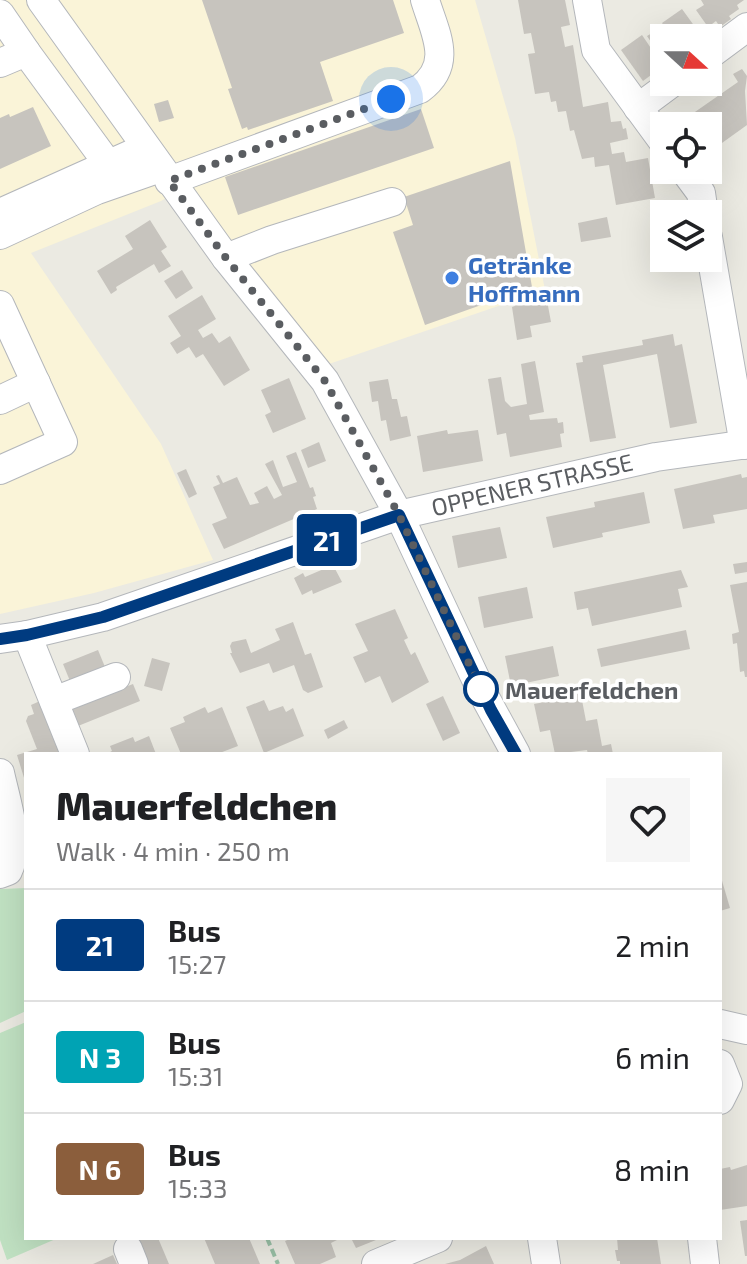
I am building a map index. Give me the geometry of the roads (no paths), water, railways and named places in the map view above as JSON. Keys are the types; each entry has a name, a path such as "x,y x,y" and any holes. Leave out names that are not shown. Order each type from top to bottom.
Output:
{"street":[{"path":"41,0 226,258 325,381 399,515 491,710 515,752"},
{"path":"0,235 97,190 158,166 420,89 433,80 441,54 425,0"},
{"path":"594,4 596,50 650,124"},
{"path":"0,14 108,164"},
{"path":"722,46 747,27"},
{"path":"0,63 26,52"},
{"path":"638,108 654,96"},
{"path":"0,213 108,164 158,166"},
{"path":"226,258 392,202"},
{"path":"714,272 746,445"},
{"path":"0,305 63,442 0,470"},
{"path":"0,400 36,383"},
{"name":"OPPENER STRASSE","path":"14,637 103,617 399,515 656,457 746,445"},
{"path":"14,637 54,701 74,752"},
{"path":"54,701 116,677"},
{"path":"0,773 12,835 11,865 8,871 0,874"},
{"path":"722,1024 747,1030"},
{"path":"722,1069 728,1084 722,1096"},
{"path":"376,1264 433,1240"},
{"path":"542,1240 546,1264"},
{"path":"702,1240 705,1264"}],"place":[{"name":"Getränke Hoffmann","path":"452,278"},
{"name":"Mauerfeldchen","path":"481,689"}]}
